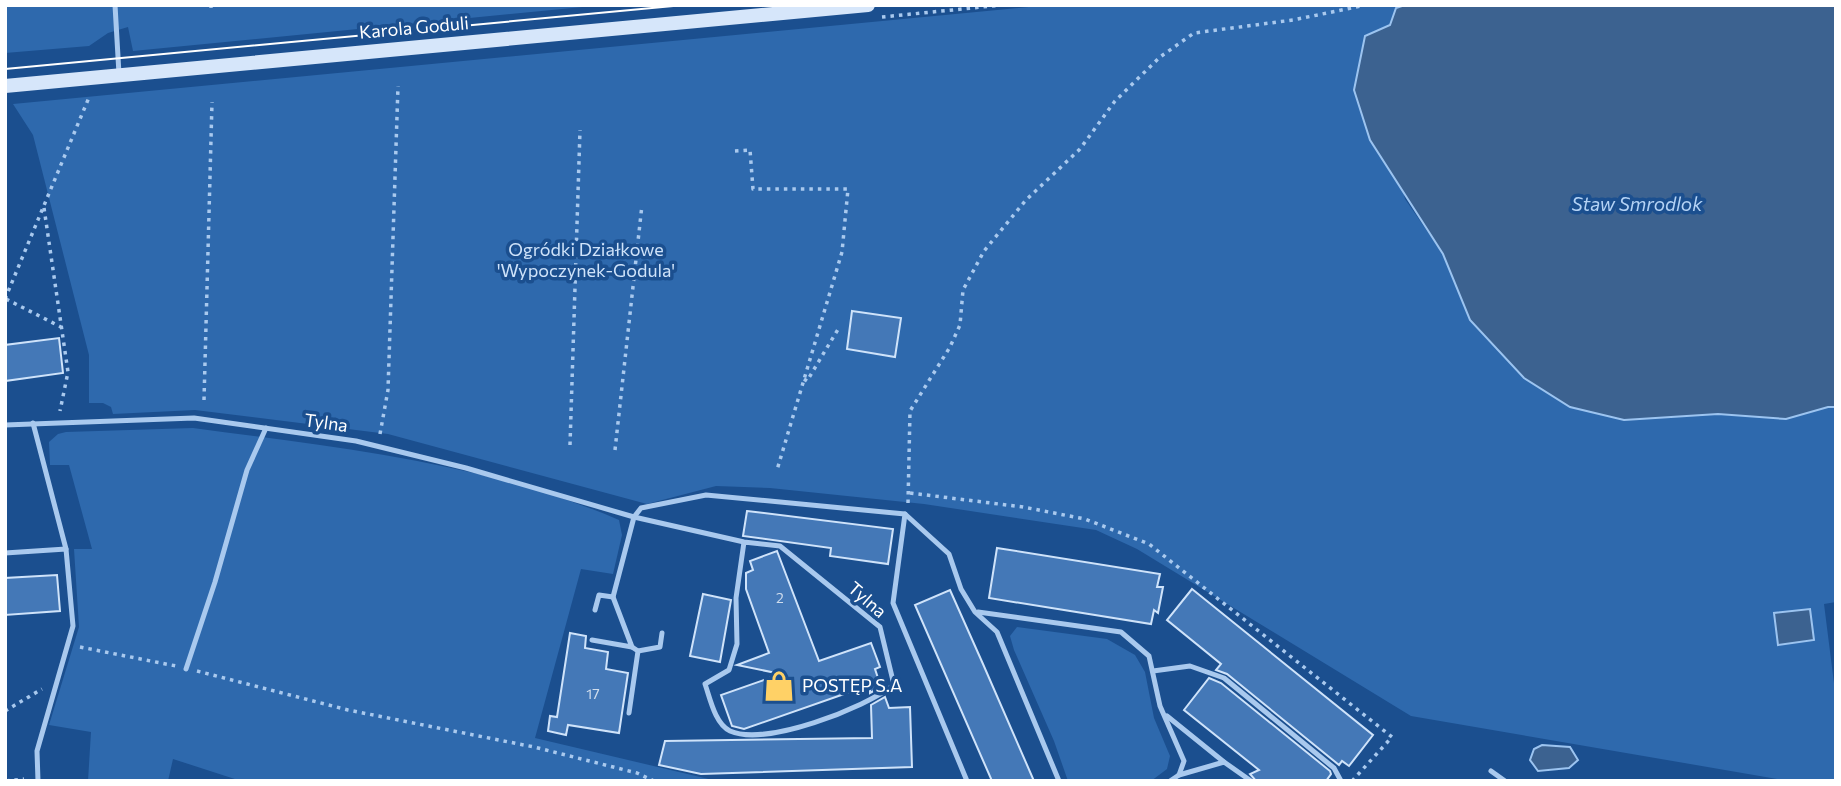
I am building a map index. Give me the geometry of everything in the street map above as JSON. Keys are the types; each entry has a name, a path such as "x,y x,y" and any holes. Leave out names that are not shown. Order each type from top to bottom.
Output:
{"main road":[{"name":"Karola Goduli","path":"5,86 868,5"}],"lane":[{"path":"115,5 119,74"},
{"name":"Tylna","path":"5,425 194,418 266,428 376,446 466,468 634,517 744,542 780,547 880,627 894,685 882,694 811,724 754,735 728,731 717,717 705,684 729,670 737,644 736,598 744,542"},
{"path":"33,423 66,549 73,626 37,751 38,779"},
{"path":"186,669 215,582 247,470 266,428"},
{"path":"629,713 635,649 613,597 634,517 641,508 706,495 905,514 949,554 961,589 975,612 997,632 1059,781"},
{"path":"905,514 893,603 967,781"},
{"path":"5,553 66,549"},
{"path":"595,610 599,594 613,597"},
{"path":"975,612 1121,632 1149,656 1163,713 1184,761 1179,775"},
{"path":"592,640 635,649 660,648 662,633"},
{"path":"1153,671 1191,666 1224,678 1334,768 1340,781"},
{"path":"1163,713 1251,781"},
{"path":"1170,781 1179,775 1224,762"},
{"path":"1491,771 1505,781"}],"path":[{"path":"905,514 910,493 910,411 960,326 963,290 984,251 1027,200 1080,149 1115,101 1160,57 1194,33 1293,20 1366,5"},
{"path":"376,446 384,422 388,390 397,86"},
{"path":"61,327 6,299 92,92"},
{"path":"204,400 212,102"},
{"path":"570,445 580,131"},
{"path":"735,151 750,150 753,189 848,189 842,252 777,470"},
{"path":"615,450 642,205"},
{"path":"43,207 68,372 60,413"},
{"path":"804,379 807,381 841,326"},
{"path":"910,493 1023,507 1085,519 1149,544 1392,737 1353,781"},
{"path":"68,645 186,669 348,710 534,747 637,773 654,781"},
{"path":"5,711 57,679"},
{"path":"6,781 38,779"}],"green space":[{"path":"5,5 603,5 133,51 128,27 108,33 89,46 5,53"},
{"name":"Ogródki Działkowe 'Wypoczynek-Godula'","path":"1049,5 1405,5 1396,8 1390,25 1365,36 1405,199 1443,254 1470,320 1624,420 1718,414 1786,419 1836,407 1836,602 1824,604 1836,699 1836,781 1789,781 1411,716 1137,549 1096,530 924,504 770,488 716,486 647,504 388,434 195,410 113,414 111,407 103,403 89,403 89,355 33,135 13,104"},
{"path":"193,428 355,450 463,470 568,500 619,520 622,535 613,574 581,569 535,738 717,781 241,781 173,759 168,781 88,781 91,732 49,725 79,627 74,549 92,549 69,465 50,465 49,442 58,434 66,432"},
{"path":"1017,627 1107,639 1135,655 1145,672 1154,718 1170,756 1167,769 1151,781 1068,781 1054,741 1014,650 1010,636"}],"water":[{"name":"Staw Smrodlok","path":"1405,5 1836,5 1836,407 1786,419 1718,414 1624,420 1570,407 1524,378 1470,320 1443,254 1370,140 1354,90 1365,36 1390,25 1396,8"},
{"path":"1810,609 1814,640 1778,645 1774,613"},
{"path":"1542,745 1570,747 1578,760 1569,768 1538,771 1530,760 1534,749"}],"building":[{"path":"852,311 901,318 895,357 847,349"},
{"path":"59,338 63,373 5,381 5,345"},
{"path":"747,511 893,529 888,564 830,556 831,548 743,536"},
{"path":"997,548 1160,574 1157,587 1163,587 1158,613 1154,610 1151,624 989,598"},
{"path":"777,551 819,661 871,643 880,667 875,669 881,687 870,693 870,685 744,729 732,726 721,695 781,674 737,665 769,653 746,589 746,573 753,570 750,561"},
{"path":"57,575 60,611 5,615 5,578"},
{"path":"1192,589 1373,735 1349,766 1342,761 1339,765 1227,674 1216,670 1221,664 1167,620"},
{"path":"950,590 1034,781 992,781 915,605"},
{"path":"703,594 731,600 720,662 690,656"},
{"path":"570,633 586,636 585,648 608,652 606,669 628,673 619,733 568,725 566,735 548,731 550,716 557,717"},
{"path":"1209,678 1221,683 1330,771 1326,781 1256,781 1250,774 1259,770 1184,710"},
{"path":"885,697 889,708 910,707 912,767 701,774 659,765 665,741 872,738 871,705"}],"tram line":[{"path":"5,69 684,5"}],"place":[{"name":"POSTĘP S.A","path":"779,686"}]}
